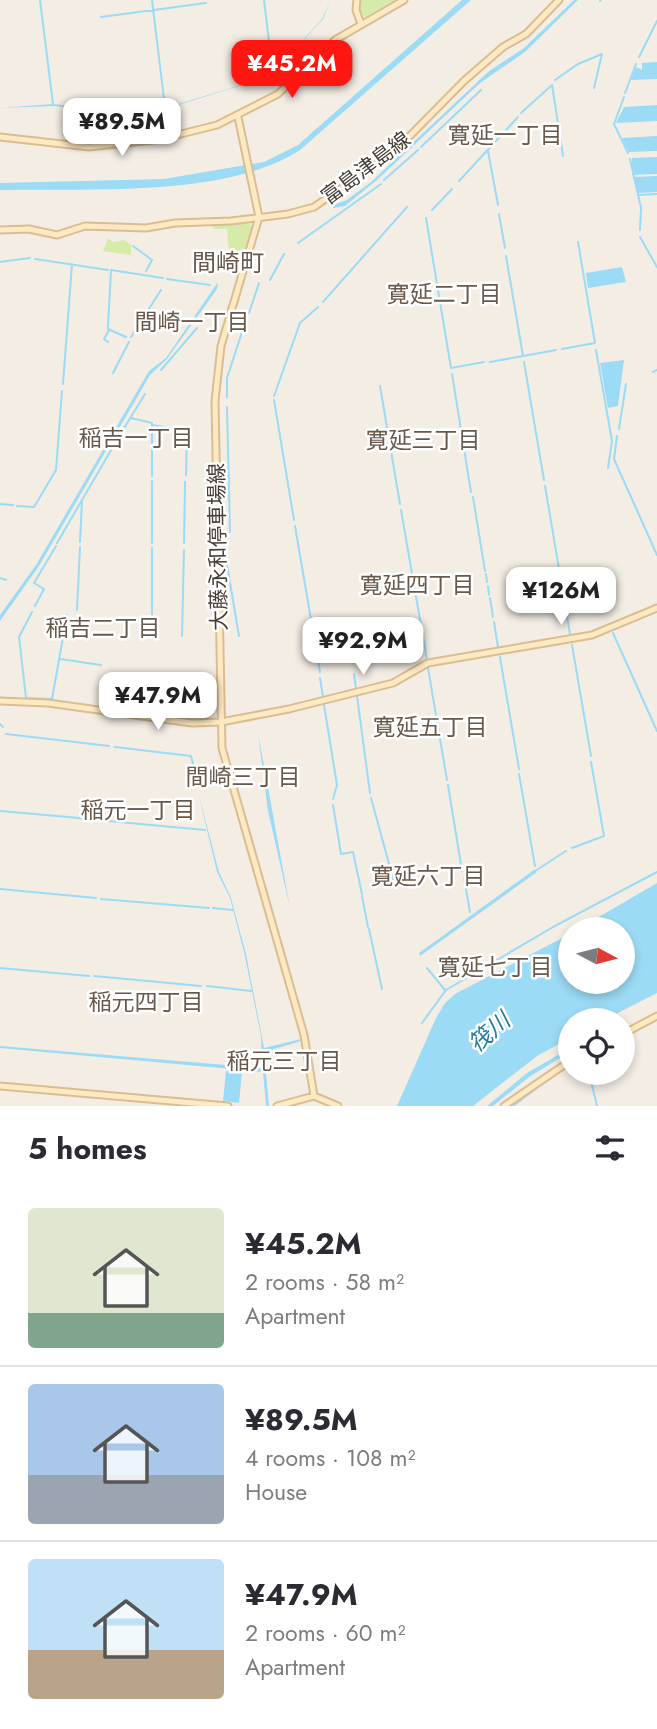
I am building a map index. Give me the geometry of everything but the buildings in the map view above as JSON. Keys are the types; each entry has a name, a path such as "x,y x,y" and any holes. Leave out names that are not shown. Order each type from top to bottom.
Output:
{"main road":[{"path":"357,0 356,10 361,24"},
{"path":"0,137 97,147 184,134 238,117 278,94 321,51 404,0"},
{"name":"富島津島線","path":"0,230 29,229 57,235 85,226 146,228 314,207 370,170 408,138 482,65 526,34 559,0"},
{"path":"238,117 258,213"},
{"name":"大藤永和停車場線","path":"258,213 217,365 215,401 221,722 228,771 304,1035 314,1096"},
{"path":"0,701 48,703 192,723 221,722 289,709 393,683 428,663 592,635 657,608"},
{"path":"635,1028 657,1016"},
{"path":"504,1106 558,1069"},
{"path":"0,1086 228,1106"},
{"path":"277,1106 314,1096 338,1106"}],"green space":[{"path":"360,0 395,0 365,17 358,11"},
{"path":"246,222 254,227 242,266 239,268 230,263 227,229 215,229 209,224"},
{"path":"108,238 113,242 124,240 131,245 131,255 103,251"}],"water":[{"path":"331,0 323,19 271,76 322,19"},
{"path":"462,0 471,0 300,150 269,165 234,176 155,187 0,190 0,183 164,179 264,162 298,145"},
{"path":"574,0 578,0 525,52 480,83 377,180 345,206 333,208 333,205 347,200 371,182 488,72 524,48"},
{"path":"657,62 657,79 631,80 636,67 642,70 642,63"},
{"path":"271,76 165,109 108,111 54,106 0,108 53,104 108,110 165,108"},
{"path":"657,105 657,121 616,123 624,107"},
{"path":"657,136 657,151 629,152 622,138"},
{"path":"657,157 657,174 632,175 632,158"},
{"path":"657,176 657,192 638,193 633,177"},
{"path":"622,267 626,282 588,288 586,273"},
{"path":"218,282 217,289 167,359 150,375 39,566 0,621 0,615 36,565 149,371 166,358"},
{"path":"624,360 618,406 608,408 600,363"},
{"path":"258,733 290,908 268,811"},
{"path":"198,792 219,872 231,898 246,954 264,1048 301,1039 264,1052 269,1106 266,1106 263,1072 0,1048 262,1068 261,1036 244,952 230,898 217,872"},
{"path":"534,870 537,872 420,956 419,953"},
{"name":"筏川","path":"657,883 657,993 628,1008 558,1008 558,1045 537,1056 473,1106 397,1106 445,1003 455,994 558,940 558,994 635,994 635,917 599,917"},
{"path":"558,1055 558,1059 529,1077 493,1106 487,1106 527,1073"},
{"path":"226,1071 242,1072 239,1103 223,1101"}],"waterway":[{"path":"40,0 53,104"},
{"path":"152,0 165,107"},
{"path":"264,0 272,66"},
{"path":"101,17 206,3"},
{"path":"639,57 657,21"},
{"path":"555,80 578,64 602,54 594,88"},
{"path":"625,93 636,64"},
{"path":"521,113 552,85 563,156"},
{"path":"421,147 481,90"},
{"path":"624,97 614,124 628,153"},
{"path":"459,181 518,117"},
{"path":"384,180 418,150"},
{"path":"488,151 498,205"},
{"path":"630,159 641,208 640,230"},
{"path":"298,243 381,184"},
{"path":"432,210 452,189"},
{"path":"638,195 657,194"},
{"path":"323,302 407,207"},
{"path":"499,214 505,248"},
{"path":"426,218 451,368 484,362"},
{"path":"640,237 657,267"},
{"path":"562,349 595,343 578,242"},
{"path":"133,246 152,260 146,271"},
{"path":"270,280 284,254"},
{"path":"506,256 523,356"},
{"path":"0,262 30,258"},
{"path":"35,259 108,270"},
{"path":"63,384 72,264"},
{"path":"108,327 111,270 163,278"},
{"path":"167,279 210,285"},
{"path":"249,313 259,283"},
{"path":"131,337 161,290"},
{"path":"274,396 300,323 318,307"},
{"path":"161,370 197,328"},
{"path":"108,329 126,337"},
{"path":"227,397 227,378 243,329"},
{"path":"108,342 104,339 109,330"},
{"path":"113,373 129,342"},
{"path":"490,362 556,350"},
{"path":"596,350 612,441 608,468"},
{"path":"524,362 544,480"},
{"path":"653,372 657,370"},
{"path":"452,374 471,492"},
{"path":"619,429 626,384"},
{"path":"380,386 400,504"},
{"path":"17,506 34,507 56,470 62,391"},
{"path":"118,438 145,394"},
{"path":"274,400 294,520"},
{"path":"227,407 230,532"},
{"path":"131,418 152,423 152,476"},
{"path":"152,425 187,431 186,475"},
{"path":"617,436 614,459 657,555"},
{"path":"57,543 114,445"},
{"path":"152,481 152,543"},
{"path":"184,543 185,482"},
{"path":"545,486 570,634"},
{"path":"473,497 485,571"},
{"path":"80,542 82,501"},
{"path":"0,504 13,505"},
{"path":"401,510 427,660"},
{"path":"295,526 320,672"},
{"path":"223,541 239,636"},
{"path":"35,606 44,589 34,583 56,546"},
{"path":"77,610 80,547"},
{"path":"152,548 152,622"},
{"path":"182,636 184,550"},
{"path":"486,574 487,582"},
{"path":"0,578 6,580"},
{"path":"488,586 489,595"},
{"path":"490,598 493,617"},
{"path":"32,612 19,637 26,698 52,699 67,615"},
{"path":"494,622 498,647"},
{"path":"613,633 657,731"},
{"path":"572,645 591,756"},
{"path":"500,657 519,769"},
{"path":"60,659 101,665"},
{"path":"428,668 447,780"},
{"path":"354,674 356,688"},
{"path":"320,678 323,697"},
{"path":"357,696 370,793"},
{"path":"324,705 337,785 333,799"},
{"path":"0,724 3,727"},
{"path":"6,734 109,746"},
{"path":"115,747 191,756 199,787"},
{"path":"572,848 604,836 591,762"},
{"path":"519,774 535,866"},
{"path":"448,785 462,871"},
{"path":"371,798 394,882"},
{"path":"333,805 341,854 353,852 362,894"},
{"path":"0,811 102,820"},
{"path":"108,821 205,830"},
{"path":"535,871 566,851"},
{"path":"422,1023 446,990 553,927 657,872"},
{"path":"464,878 470,912"},
{"path":"0,889 96,898"},
{"path":"362,896 368,927"},
{"path":"101,899 209,908"},
{"path":"213,908 233,910"},
{"path":"369,929 382,989"},
{"path":"0,968 89,976"},
{"path":"427,968 445,990"},
{"path":"94,976 201,986"},
{"path":"207,986 251,991"},
{"path":"513,1106 546,1081"},
{"path":"592,1085 597,1106"}],"district":[{"name":"寛延一丁目","path":"505,135"},
{"name":"間崎町","path":"228,263"},
{"name":"寛延二丁目","path":"444,294"},
{"name":"間崎一丁目","path":"192,322"},
{"name":"稲吉一丁目","path":"136,438"},
{"name":"寛延三丁目","path":"423,440"},
{"name":"寛延四丁目","path":"417,585"},
{"name":"稲吉二丁目","path":"103,628"},
{"name":"寛延五丁目","path":"430,727"},
{"name":"間崎三丁目","path":"243,777"},
{"name":"稲元一丁目","path":"138,810"},
{"name":"寛延六丁目","path":"428,876"},
{"name":"寛延七丁目","path":"495,967"},
{"name":"稲元四丁目","path":"146,1002"},
{"name":"稲元三丁目","path":"284,1061"}]}
